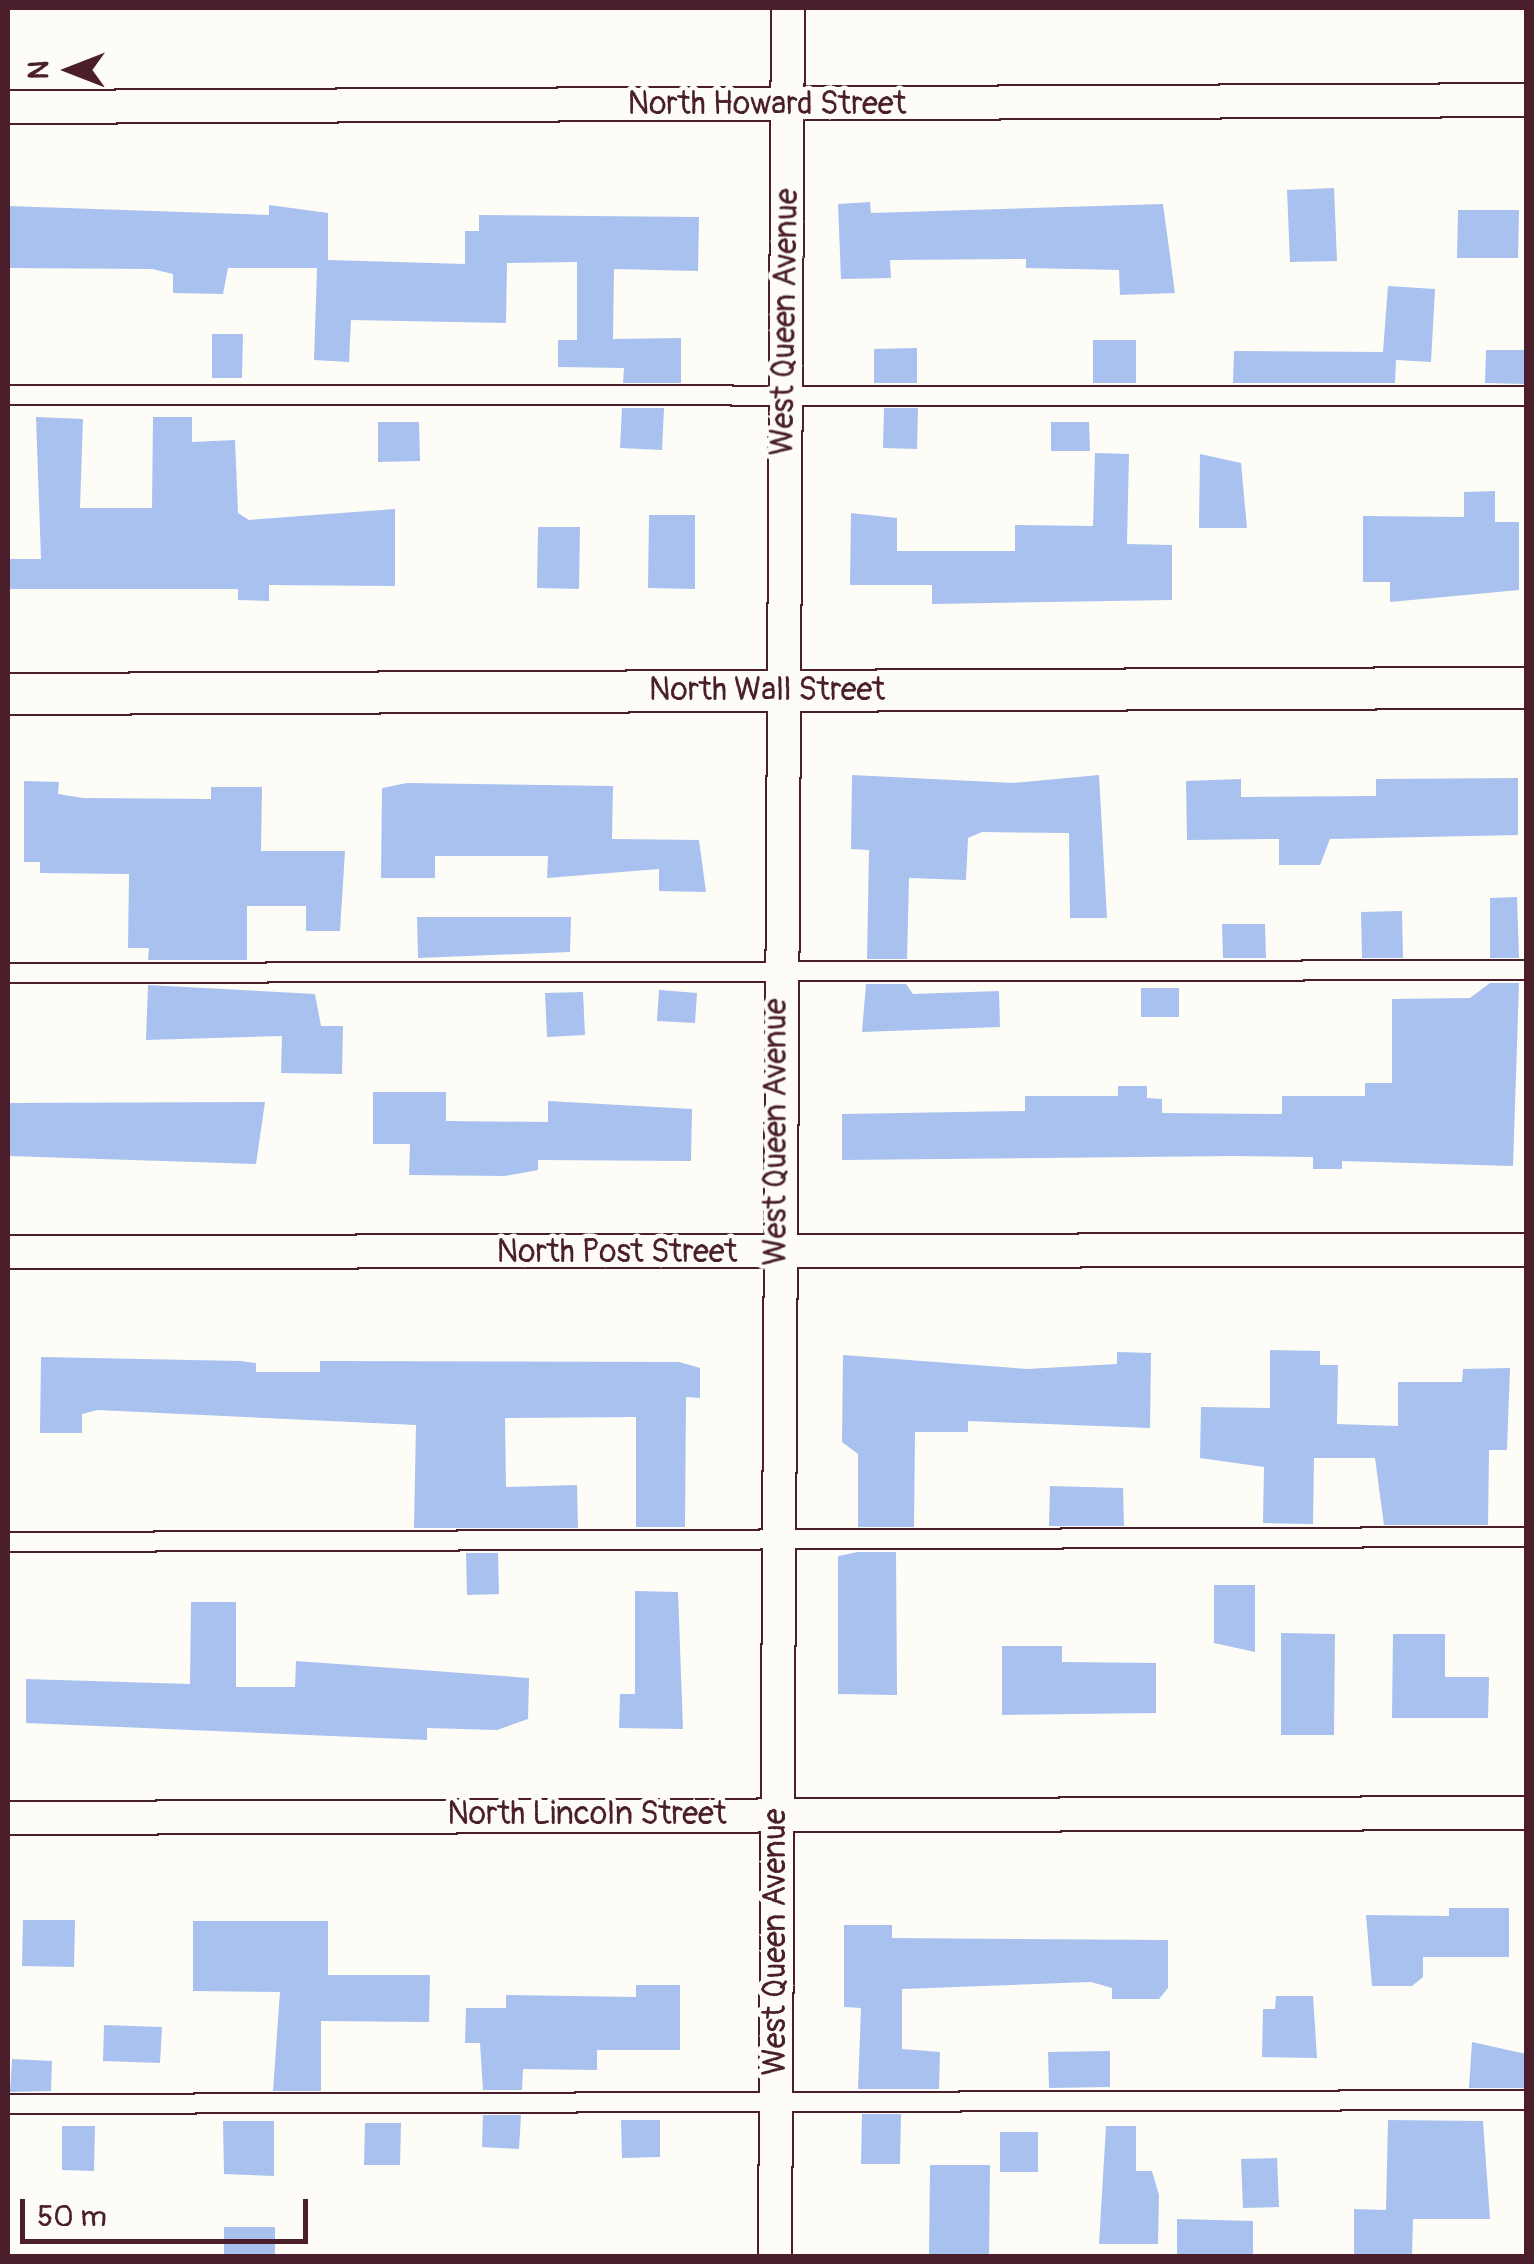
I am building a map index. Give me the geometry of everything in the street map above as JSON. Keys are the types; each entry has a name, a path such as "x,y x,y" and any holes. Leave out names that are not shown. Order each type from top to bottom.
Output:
{"street":[{"name":"West Queen Avenue","path":"775,2256 774,1537 788,8"},
{"name":"North Howard Street","path":"8,107 1526,100"},
{"name":"North Wall Street","path":"8,694 1526,688"},
{"name":"North Post Street","path":"8,1252 1526,1250"},
{"name":"North Lincoln Street","path":"8,1818 1526,1813"}],"lane":[{"path":"8,396 1526,396"},
{"path":"8,973 1526,970"},
{"path":"8,1542 1526,1537"},
{"path":"8,2104 1526,2100"}],"building":[{"path":"1334,188 1337,261 1290,262 1287,190"},
{"path":"870,202 871,213 1163,204 1175,293 1120,295 1119,270 1026,268 1026,259 890,260 891,278 841,279 838,204"},
{"path":"269,205 328,213 328,260 465,264 465,231 479,231 479,215 699,217 698,271 614,269 613,339 681,338 681,383 623,383 624,368 558,367 558,340 577,340 577,262 507,263 506,323 351,320 349,362 314,360 317,268 228,268 223,294 173,293 173,274 152,269 8,268 8,206 269,215"},
{"path":"1458,210 1519,210 1518,258 1457,258"},
{"path":"1388,286 1435,289 1431,362 1396,360 1395,383 1233,383 1234,351 1383,352"},
{"path":"212,334 243,334 242,378 212,378"},
{"path":"1093,340 1136,340 1136,383 1093,383"},
{"path":"917,348 917,383 874,383 874,349"},
{"path":"1486,350 1526,350 1526,384 1485,383"},
{"path":"622,408 664,408 662,450 620,448"},
{"path":"884,408 918,408 917,449 883,448"},
{"path":"36,417 83,419 80,508 152,508 153,417 192,417 192,442 235,440 238,513 249,520 395,509 395,586 269,585 269,601 238,600 238,589 8,589 8,559 41,559"},
{"path":"378,422 419,422 420,461 378,462"},
{"path":"1051,422 1089,422 1090,451 1051,451"},
{"path":"1095,453 1129,454 1127,544 1172,545 1172,600 932,604 932,585 850,585 851,513 897,518 897,551 1015,551 1015,525 1093,526"},
{"path":"1200,454 1241,463 1247,528 1199,528"},
{"path":"1495,491 1495,522 1519,522 1519,590 1390,602 1390,582 1363,582 1363,516 1464,517 1464,492"},
{"path":"649,515 695,515 695,589 648,588"},
{"path":"538,527 580,527 579,589 537,588"},
{"path":"852,775 1013,783 1099,775 1107,918 1070,918 1069,833 982,832 968,838 966,880 909,878 907,959 867,959 869,850 851,849"},
{"path":"1518,778 1518,835 1330,839 1320,865 1279,865 1279,839 1187,840 1186,781 1241,779 1241,797 1376,796 1376,779"},
{"path":"24,781 59,782 58,794 83,798 211,799 211,787 262,787 261,851 345,851 340,931 306,931 306,906 247,906 247,960 148,960 149,948 128,948 129,874 40,873 40,862 24,862"},
{"path":"407,783 613,786 612,839 699,840 706,892 659,891 659,869 547,878 548,856 435,856 435,878 381,878 382,788"},
{"path":"1517,897 1519,958 1490,958 1490,898"},
{"path":"1402,911 1403,958 1362,958 1361,912"},
{"path":"417,917 571,917 570,952 418,958"},
{"path":"1222,924 1265,924 1266,958 1223,958"},
{"path":"1490,983 1519,983 1513,1166 1342,1161 1342,1169 1313,1169 1313,1157 1233,1156 842,1160 842,1114 1025,1111 1025,1096 1118,1096 1118,1086 1147,1086 1147,1098 1162,1099 1162,1113 1282,1114 1282,1096 1365,1096 1365,1083 1392,1083 1392,999 1470,998"},
{"path":"866,984 906,984 913,994 999,991 1000,1027 862,1032"},
{"path":"148,985 315,994 321,1026 343,1026 342,1074 281,1073 282,1036 146,1040"},
{"path":"1141,988 1179,988 1179,1017 1141,1017"},
{"path":"659,990 697,993 695,1023 657,1021"},
{"path":"583,992 585,1035 547,1037 545,993"},
{"path":"373,1092 446,1092 446,1121 548,1122 548,1101 692,1109 691,1161 538,1160 538,1170 505,1176 409,1175 410,1144 373,1144"},
{"path":"265,1102 256,1164 8,1156 8,1103"},
{"path":"1270,1350 1320,1351 1320,1365 1338,1365 1337,1424 1398,1426 1398,1382 1462,1382 1463,1369 1510,1368 1507,1450 1489,1450 1488,1525 1384,1525 1375,1458 1314,1458 1313,1524 1263,1523 1264,1467 1200,1458 1201,1407 1270,1408"},
{"path":"1117,1352 1151,1353 1150,1428 968,1421 968,1432 915,1432 914,1527 858,1527 858,1454 842,1442 843,1355 1027,1369 1117,1364"},
{"path":"41,1357 240,1361 256,1363 256,1372 320,1372 320,1361 679,1362 700,1368 700,1398 686,1397 685,1527 636,1527 636,1417 505,1418 506,1487 577,1485 578,1528 414,1528 416,1425 97,1410 82,1414 82,1433 40,1433"},
{"path":"1050,1486 1123,1488 1124,1526 1049,1526"},
{"path":"896,1552 897,1695 838,1694 838,1556"},
{"path":"466,1553 498,1553 499,1594 467,1595"},
{"path":"1214,1585 1255,1585 1255,1652 1214,1643"},
{"path":"635,1591 678,1592 683,1729 619,1728 620,1694 635,1694"},
{"path":"191,1602 236,1602 236,1687 295,1687 296,1661 529,1678 528,1719 497,1730 427,1728 427,1740 26,1723 26,1679 190,1684"},
{"path":"1281,1633 1335,1634 1334,1735 1281,1735"},
{"path":"1393,1634 1445,1634 1445,1677 1489,1677 1488,1718 1392,1718"},
{"path":"1002,1646 1062,1646 1062,1662 1156,1663 1156,1713 1002,1715"},
{"path":"1449,1908 1509,1908 1509,1957 1423,1957 1423,1977 1412,1986 1372,1986 1366,1915 1449,1916"},
{"path":"23,1920 75,1920 74,1967 22,1966"},
{"path":"193,1921 328,1921 328,1975 430,1975 429,2022 321,2021 321,2091 273,2091 280,1992 193,1991"},
{"path":"844,1925 892,1925 892,1938 1168,1940 1168,1988 1159,1999 1112,1999 1112,1988 1091,1982 902,1989 902,2049 940,2052 939,2089 858,2089 861,2008 844,2007"},
{"path":"636,1985 680,1985 680,2050 597,2050 597,2070 523,2069 522,2090 483,2090 480,2043 465,2043 466,2008 506,2008 506,1995 636,1997"},
{"path":"1276,1996 1313,1996 1317,2058 1262,2057 1263,2009 1275,2009"},
{"path":"104,2025 162,2027 160,2063 103,2061"},
{"path":"1472,2042 1526,2054 1526,2088 1469,2088"},
{"path":"1110,2051 1110,2087 1049,2088 1048,2052"},
{"path":"12,2059 52,2061 51,2091 10,2092"},
{"path":"862,2114 901,2114 900,2164 861,2164"},
{"path":"483,2115 521,2115 519,2149 482,2147"},
{"path":"621,2120 660,2120 660,2157 622,2158"},
{"path":"1388,2120 1483,2121 1490,2219 1413,2219 1412,2256 1354,2256 1354,2209 1386,2210"},
{"path":"223,2121 274,2121 274,2176 224,2174"},
{"path":"365,2123 401,2123 400,2165 364,2165"},
{"path":"62,2126 95,2126 94,2171 62,2170"},
{"path":"1106,2126 1136,2126 1136,2171 1152,2171 1159,2195 1158,2244 1099,2244"},
{"path":"1000,2132 1038,2132 1038,2172 1000,2172"},
{"path":"1277,2158 1279,2207 1243,2208 1241,2159"},
{"path":"930,2165 990,2165 989,2256 929,2256"},
{"path":"1177,2219 1253,2221 1253,2256 1177,2256"},
{"path":"224,2227 275,2227 275,2256 224,2256"}]}
